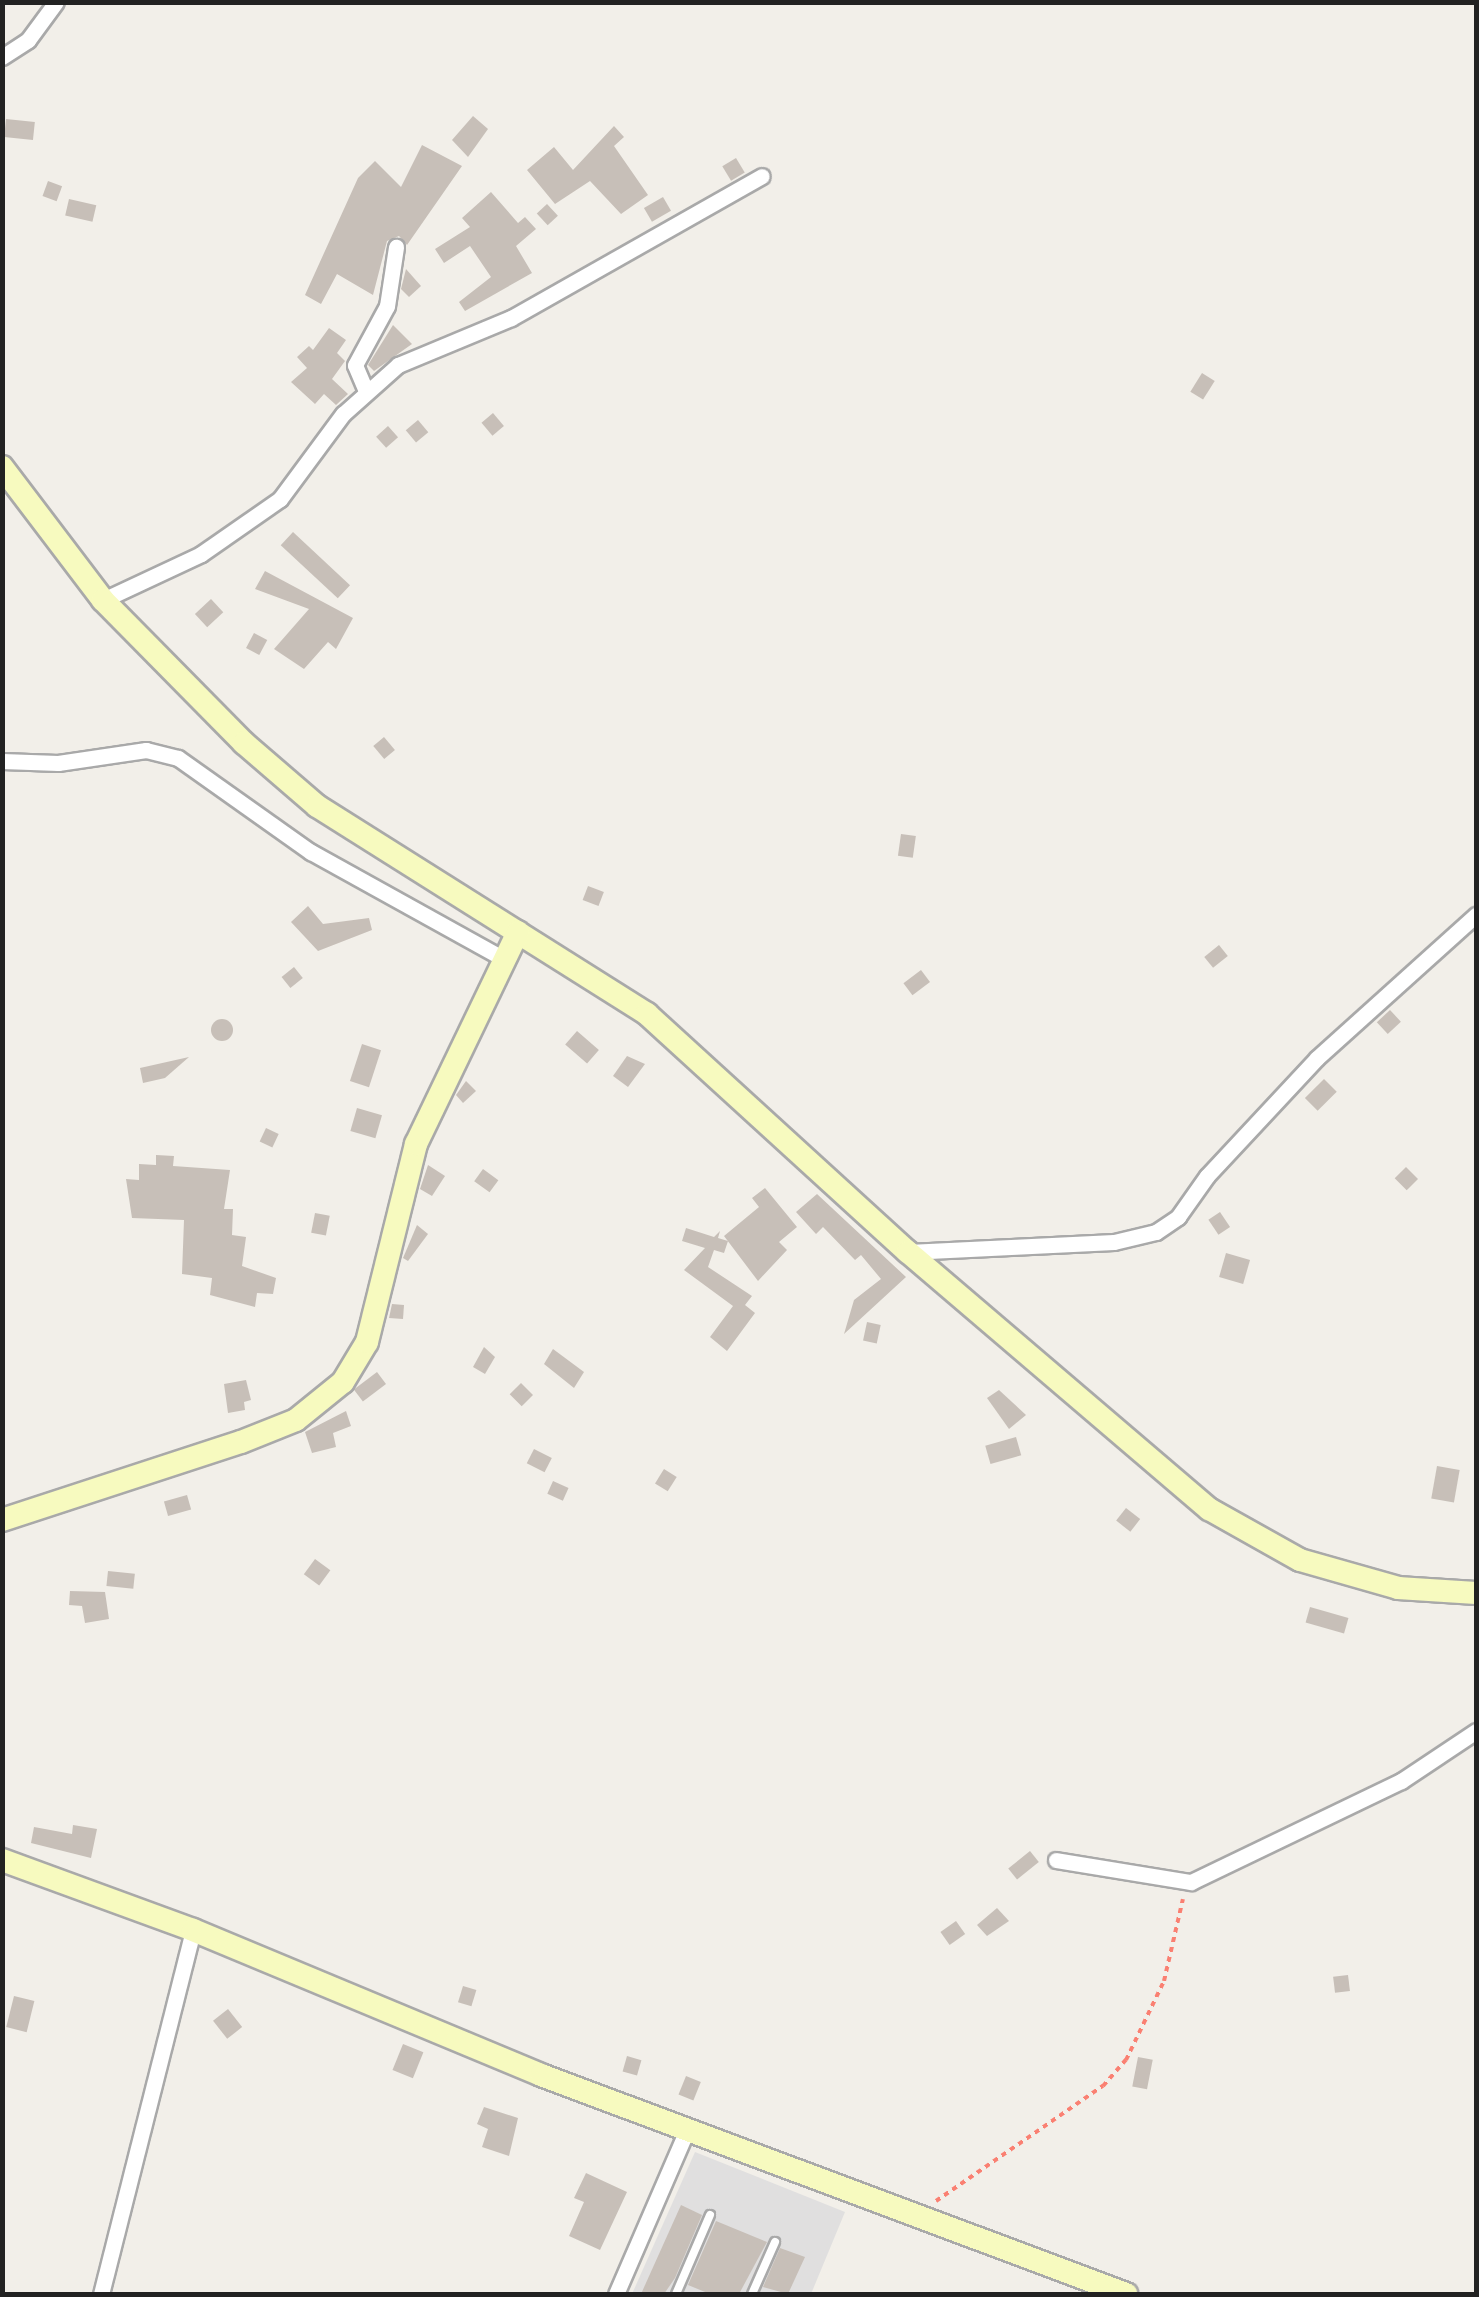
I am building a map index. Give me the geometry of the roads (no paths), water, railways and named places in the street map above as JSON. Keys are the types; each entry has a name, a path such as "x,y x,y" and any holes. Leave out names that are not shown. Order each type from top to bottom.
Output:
{"street":[{"path":"2,57 28,40 56,2"},
{"path":"103,600 201,554 280,499 366,391 424,350 511,318 592,267 762,176"},
{"path":"366,391 355,365 388,306 396,247"},
{"path":"2,467 103,600 244,743 317,806 647,1014 1133,1450 1241,1528 1300,1560 1398,1588 1476,1593"},
{"path":"2,761 58,764 146,750 178,758 311,852 506,960"},
{"path":"908,1252 1114,1242 1156,1232 1178,1217 1207,1176 1316,1058 1476,915"},
{"path":"2,1520 241,1442 296,1420 343,1382 367,1342 416,1144 518,932"},
{"path":"1056,1860 1191,1882 1400,1781 1476,1731"},
{"path":"2,1860 194,1930 688,2130 1126,2294"},
{"path":"101,2294 194,1930"},
{"path":"616,2294 688,2130"}],"lane":[{"path":"676,2294 710,2214"},
{"path":"752,2294 775,2242"}]}
